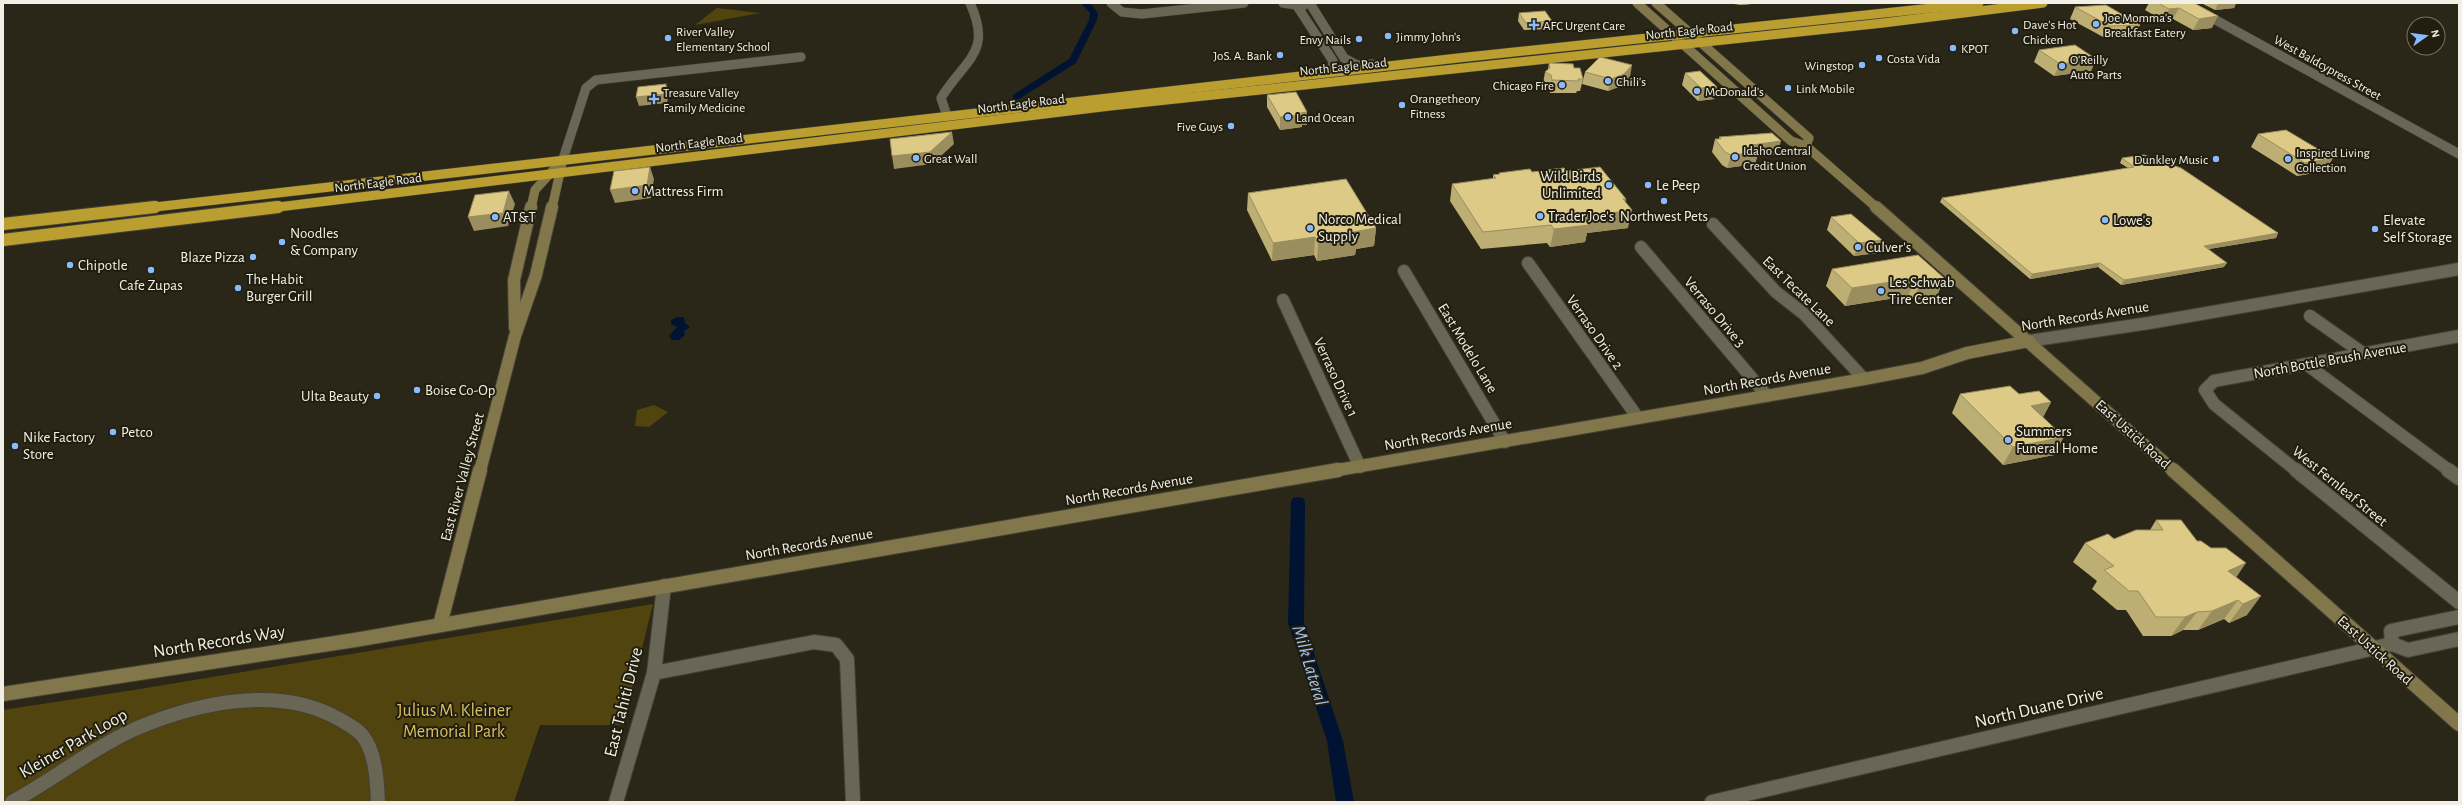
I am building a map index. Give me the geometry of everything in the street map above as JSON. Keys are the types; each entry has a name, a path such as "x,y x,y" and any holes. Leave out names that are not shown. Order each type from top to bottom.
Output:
{"highway":[{"name":"North Eagle Road","path":"3,224 563,158 1458,58 1979,3"},
{"name":"North Eagle Road","path":"3,240 560,174 1110,106 1701,43 2043,3"},
{"path":"1261,89 1263,84 1325,77 1328,73"},
{"path":"1110,106 1119,101 1234,88 1243,82"},
{"path":"3,231 137,215 204,200"}],"street":[{"path":"947,116 941,98 946,88 972,59 979,45 980,31 970,3"},
{"path":"1111,3 1122,12 1128,13 1244,3"},
{"path":"1283,3 1297,6 1313,4 1341,54 1349,63 1357,65 1436,57 1458,58"},
{"path":"1637,3 1673,36"},
{"path":"1656,3 1701,43"},
{"name":"West Baldcypress Street","path":"2185,3 2459,154"},
{"path":"1297,6 1333,61 1332,69 1328,73"},
{"name":"East Ustick Road","path":"1673,36 1791,141 1806,146 2029,341 2459,724"},
{"name":"East Ustick Road","path":"1701,43 1808,138 1806,146"},
{"name":"East River Valley Street","path":"440,625 515,336 536,275 563,158 586,88 596,80 801,57"},
{"name":"East River Valley Street","path":"515,336 514,280 535,190 563,158"},
{"name":"East Tecate Lane","path":"1713,224 1776,292 1804,314 1864,380"},
{"name":"Verraso Drive 3","path":"1641,247 1767,396"},
{"name":"Verraso Drive 2","path":"1528,263 1638,418"},
{"name":"North Records Avenue","path":"440,625 1864,380 1922,368 1967,353 2029,341 2178,318 2459,269"},
{"name":"East Modelo Lane","path":"1404,270 1505,442"},
{"name":"Verraso Drive 1","path":"1282,300 1360,467"},
{"path":"2310,316 2364,354"},
{"name":"North Bottle Brush Avenue","path":"2206,390 2208,385 2214,381 2457,339"},
{"path":"2306,364 2459,478"},
{"name":"West Fernleaf Street","path":"2206,390 2214,404 2459,602"},
{"name":"East Tahiti Drive","path":"616,802 654,673 664,586"},
{"path":"2459,617 2391,631 2392,644 2408,650 2459,639"},
{"name":"North Records Way","path":"3,694 440,625"},
{"path":"654,673 814,642 836,645 847,659 853,802"},
{"name":"North Duane Drive","path":"1712,802 2392,644"},
{"name":"Kleiner Park Loop","path":"13,802 110,741 150,723 198,707 246,700 295,703 335,714 363,737 373,763 378,802"}],"green space":[{"path":"717,8 760,13 695,25"},
{"path":"654,405 668,412 649,427 635,426 637,410"},
{"name":"Julius M. Kleiner Memorial Park","path":"653,604 623,725 540,725 514,802 3,802 3,710 140,689"}],"water":[{"path":"677,317 684,317 685,323 690,327 684,331 685,335 679,340 672,340 669,336 677,327 671,324 671,320"}],"building":[{"path":"2158,3 2194,3 2218,16 2199,19 2179,8 2169,9"},
{"path":"2106,5 2140,25 2110,26 2075,7"},
{"path":"1545,11 1552,21 1526,23 1519,13"},
{"path":"2075,45 2096,59 2060,64 2039,50"},
{"path":"1600,57 1632,65 1624,74 1611,79 1585,72"},
{"path":"1549,63 1573,64 1574,68 1580,68 1583,79 1578,79 1579,81 1552,80 1551,75 1545,72 1550,68"},
{"path":"1700,71 1717,87 1701,88 1685,73"},
{"path":"666,84 665,94 636,97 638,87"},
{"path":"1296,92 1307,112 1301,113 1302,115 1280,117 1267,95"},
{"path":"2286,130 2333,158 2305,163 2258,134"},
{"path":"952,132 930,152 892,156 890,139"},
{"path":"1772,133 1781,141 1752,145 1759,152 1731,155 1725,152 1715,139 1721,139 1719,137"},
{"name":"Lowe's","path":"2144,155 2181,168 2278,233 2204,246 2227,263 2124,280 2100,263 2032,274 1942,198 2134,167 2122,158"},
{"path":"650,167 647,185 610,190 614,171"},
{"name":"Trader Joe's","path":"1600,167 1626,199 1623,199 1632,210 1583,217 1589,225 1554,229 1551,225 1483,232 1452,184 1496,178 1493,175 1530,169 1532,172 1564,168 1567,171"},
{"name":"Norco Medical Supply","path":"1346,179 1376,228 1353,232 1357,237 1318,243 1315,237 1273,243 1248,193"},
{"path":"509,191 503,213 468,217 475,195"},
{"path":"1851,214 1882,240 1859,243 1831,217"},
{"path":"1918,255 1944,278 1921,282 1916,278 1852,288 1832,269"},
{"path":"2010,386 2019,394 2039,391 2051,402 2031,406 2064,437 2013,447 1960,394"},
{"path":"2156,520 2181,520 2197,541 2201,541 2211,548 2226,548 2246,563 2228,571 2261,596 2243,604 2238,600 2212,611 2197,612 2185,617 2156,617 2138,591 2129,591 2104,570 2114,566 2085,543 2108,534 2114,539 2136,530 2163,530"}],"waterway":[{"path":"1016,97 1073,61 1093,20 1094,13 1085,3"},
{"name":"Milk Lateral","path":"1298,502 1296,623 1335,741 1345,802"}],"place":[{"name":"Joe Momma's Breakfast Eatery","path":"2096,24"},
{"name":"AFC Urgent Care","path":"1534,25"},
{"name":"Dave's Hot Chicken","path":"2015,31"},
{"name":"Jimmy John's","path":"1388,36"},
{"name":"River Valley Elementary School","path":"668,38"},
{"name":"Envy Nails","path":"1359,39"},
{"name":"KPOT","path":"1953,48"},
{"name":"JoS. A. Bank","path":"1280,55"},
{"name":"Costa Vida","path":"1879,58"},
{"name":"Wingstop","path":"1862,65"},
{"name":"O'Reilly Auto Parts","path":"2062,66"},
{"name":"Chili's","path":"1608,81"},
{"name":"Chicago Fire","path":"1562,85"},
{"name":"Link Mobile","path":"1788,88"},
{"name":"McDonald's","path":"1697,91"},
{"name":"Treasure Valley Family Medicine","path":"654,99"},
{"name":"Orangetheory Fitness","path":"1402,105"},
{"name":"Land Ocean","path":"1288,117"},
{"name":"Five Guys","path":"1231,126"},
{"name":"Idaho Central Credit Union","path":"1735,157"},
{"name":"Great Wall","path":"916,158"},
{"name":"Dunkley Music","path":"2216,159"},
{"name":"Inspired Living Collection","path":"2288,159"},
{"name":"Wild Birds Unlimited","path":"1609,185"},
{"name":"Le Peep","path":"1648,185"},
{"name":"Mattress Firm","path":"635,191"},
{"name":"Northwest Pets","path":"1664,201"},
{"name":"Trader Joe's","path":"1540,216"},
{"name":"AT&T","path":"495,217"},
{"name":"Lowe's","path":"2105,220"},
{"name":"Norco Medical Supply","path":"1310,228"},
{"name":"Elevate Self Storage","path":"2375,229"},
{"name":"Noodles & Company","path":"282,242"},
{"name":"Culver's","path":"1858,247"},
{"name":"Blaze Pizza","path":"253,257"},
{"name":"Chipotle","path":"70,265"},
{"name":"Cafe Zupas","path":"151,270"},
{"name":"The Habit Burger Grill","path":"238,288"},
{"name":"Les Schwab Tire Center","path":"1881,291"},
{"name":"Boise Co-Op","path":"417,390"},
{"name":"Ulta Beauty","path":"377,396"},
{"name":"Petco","path":"113,432"},
{"name":"Summers Funeral Home","path":"2008,440"},
{"name":"Nike Factory Store","path":"15,446"}]}
